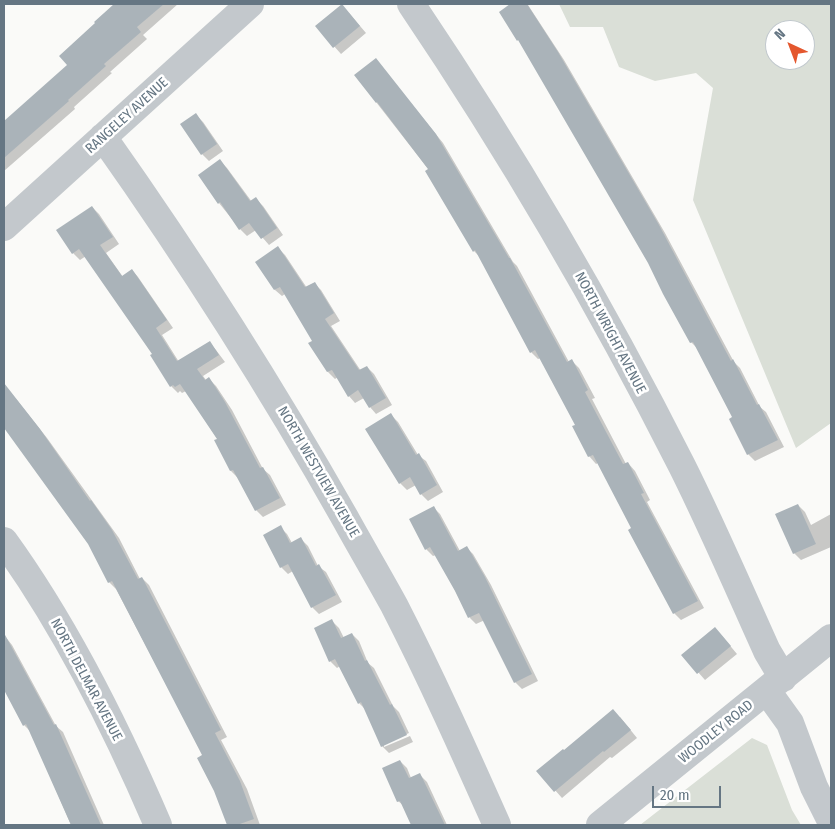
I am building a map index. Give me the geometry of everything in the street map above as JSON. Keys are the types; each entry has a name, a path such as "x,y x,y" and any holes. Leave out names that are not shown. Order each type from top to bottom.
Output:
{"street":[{"name":"RANGELEY AVENUE","path":"4,227 250,4"},
{"name":"NORTH WRIGHT AVENUE","path":"411,4 514,161 607,324 682,467 767,651 775,684 790,724 814,787 831,821"},
{"name":"NORTH WESTVIEW AVENUE","path":"103,138 146,197 243,345 317,469 394,605 497,825"},
{"name":"NORTH DELMAR AVENUE","path":"4,541 22,566 88,678 158,825"},
{"name":"WOODLEY ROAD","path":"600,825 831,638"}],"shaded area":[{"path":"559,4 831,4 831,423 796,448 693,200 713,88 696,73 655,81 619,67 603,27 570,27"},
{"path":"752,738 767,745 792,810 801,825 640,825"}],"building":[{"path":"114,4 164,4 137,27 141,32 104,64 106,66 4,158 4,121 67,65 59,56"},
{"path":"342,4 360,26 333,48 315,26"},
{"path":"510,4 527,4 558,52 659,225 731,361 733,359 778,440 747,455 729,419 732,417 693,342 690,343 648,263 518,40 499,12"},
{"path":"376,58 436,134 510,258 567,362 572,359 588,390 585,392 623,464 628,462 644,493 641,494 698,601 673,614 628,530 631,528 593,455 588,457 572,426 575,425 535,350 530,353 475,250 473,252 425,171 428,169 354,75"},
{"path":"196,113 217,144 201,155 180,124"},
{"path":"220,159 250,201 256,197 277,228 261,239 249,223 239,230 220,202 218,204 198,175"},
{"path":"92,206 113,237 100,245 122,276 132,269 167,320 156,328 177,361 210,341 219,355 197,369 205,380 209,377 225,402 260,468 263,467 280,498 255,511 233,470 230,471 214,440 217,439 180,384 170,387 150,355 152,354 79,249 72,254 56,230"},
{"path":"278,246 305,287 315,282 334,313 325,319 359,370 367,366 386,398 369,408 358,390 348,397 332,370 327,372 308,343 312,341 280,287 274,290 255,262"},
{"path":"4,383 40,429 112,530 138,579 142,577 221,730 215,733 240,781 254,819 237,825 227,825 214,791 197,758 202,755 112,581 108,583 88,544 4,428"},
{"path":"391,413 416,455 419,453 437,485 420,495 410,477 399,484 365,429"},
{"path":"798,504 816,544 793,554 775,514"},
{"path":"434,506 458,551 467,546 485,577 532,674 514,683 479,613 468,618 430,547 425,550 409,519"},
{"path":"281,525 290,543 301,537 316,566 319,564 336,595 311,608 288,564 280,568 263,535"},
{"path":"332,619 341,638 352,633 365,661 367,660 390,705 392,704 407,735 381,747 361,702 358,704 335,659 329,662 314,628"},
{"path":"715,627 731,646 697,674 681,655"},
{"path":"4,633 54,725 56,724 101,825 71,825 26,724 23,726 4,690"},
{"path":"613,709 631,730 554,792 536,771"},
{"path":"400,760 409,778 420,773 445,825 411,825 400,801 397,802 382,768"}]}
